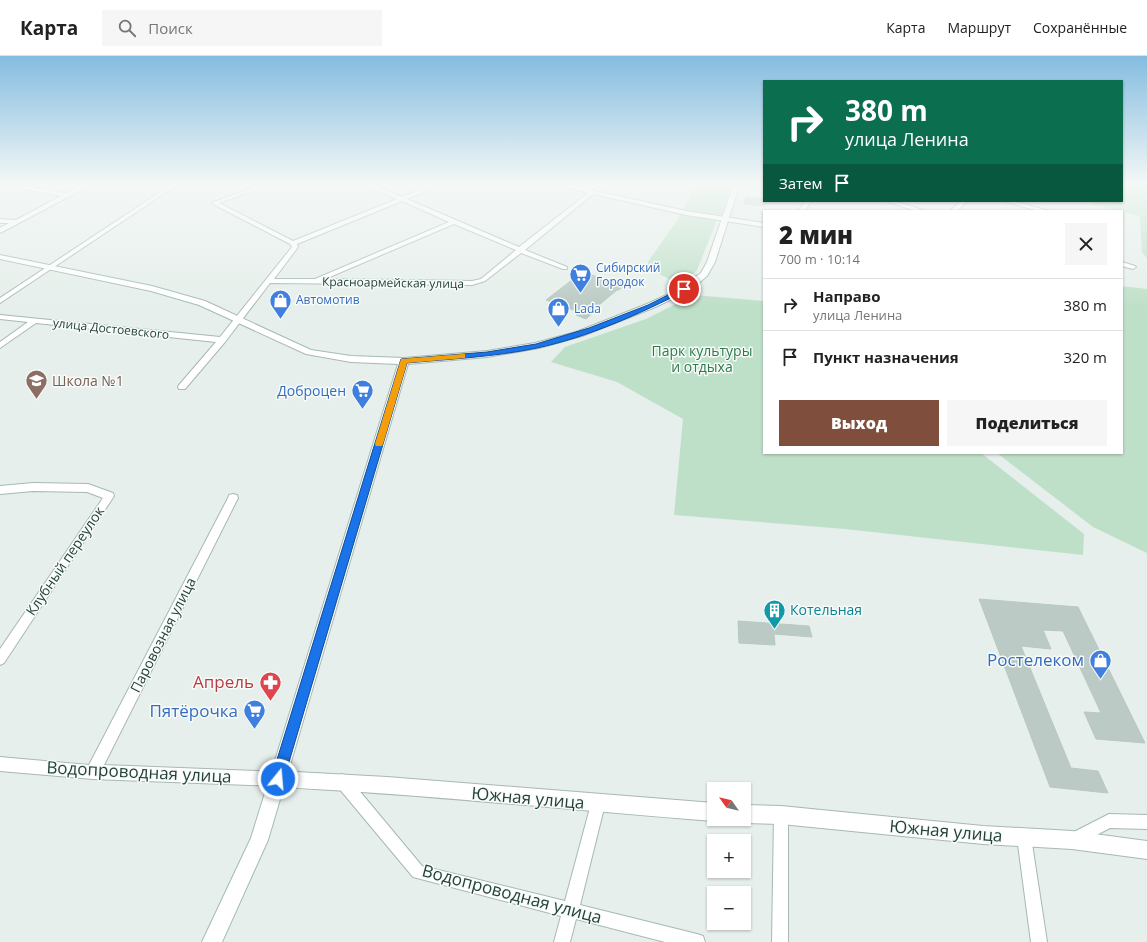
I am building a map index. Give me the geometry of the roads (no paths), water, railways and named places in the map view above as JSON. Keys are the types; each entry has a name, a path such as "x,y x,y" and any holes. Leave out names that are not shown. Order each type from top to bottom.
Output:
{"main road":[{"path":"0,257 152,289 202,303 309,352 351,359 404,361 487,354 536,346 579,334 650,306 678,293 691,285 704,274 711,262 724,224"},
{"path":"212,942 259,840 404,361"},
{"name":"Южная улица","path":"278,779 342,781 598,804 707,812"},
{"name":"Южная улица","path":"751,814 781,815 983,835 1072,840 1147,850"}],"street":[{"path":"0,231 13,224"},
{"path":"0,301 115,224"},
{"path":"256,224 293,243 340,224"},
{"path":"315,282 449,224"},
{"path":"460,224 565,268"},
{"name":"Красноармейская улица","path":"268,281 472,283 483,280 552,224"},
{"path":"182,387 239,320 295,247 293,243"},
{"path":"1123,264 1133,267"},
{"name":"улица Достоевского","path":"0,317 33,322 222,340"},
{"path":"0,346 33,322"},
{"name":"Клубный переулок","path":"0,490 33,487 88,488 109,496 0,659"},
{"name":"Паровозная улица","path":"93,772 233,498"},
{"name":"Водопроводная улица","path":"0,764 93,772 278,779"},
{"name":"Водопроводная улица","path":"342,781 418,872 697,942"},
{"path":"562,942 572,910 598,804"},
{"path":"780,942 781,815"},
{"path":"1072,840 1109,821 1147,822"},
{"path":"1024,838 1039,942"}],"place":[{"name":"Сибирский Городок","path":"581,294"},
{"name":"Автомотив","path":"281,320"},
{"name":"Lada","path":"559,328"},
{"name":"Школа №1","path":"36,400"},
{"name":"Доброцен","path":"362,410"},
{"name":"Котельная","path":"774,630"},
{"name":"Ростелеком","path":"1100,680"},
{"name":"Апрель","path":"270,702"},
{"name":"Пятёрочка","path":"254,730"}],"park label":[{"name":"Парк культуры и отдыха","path":"702,360"}]}
